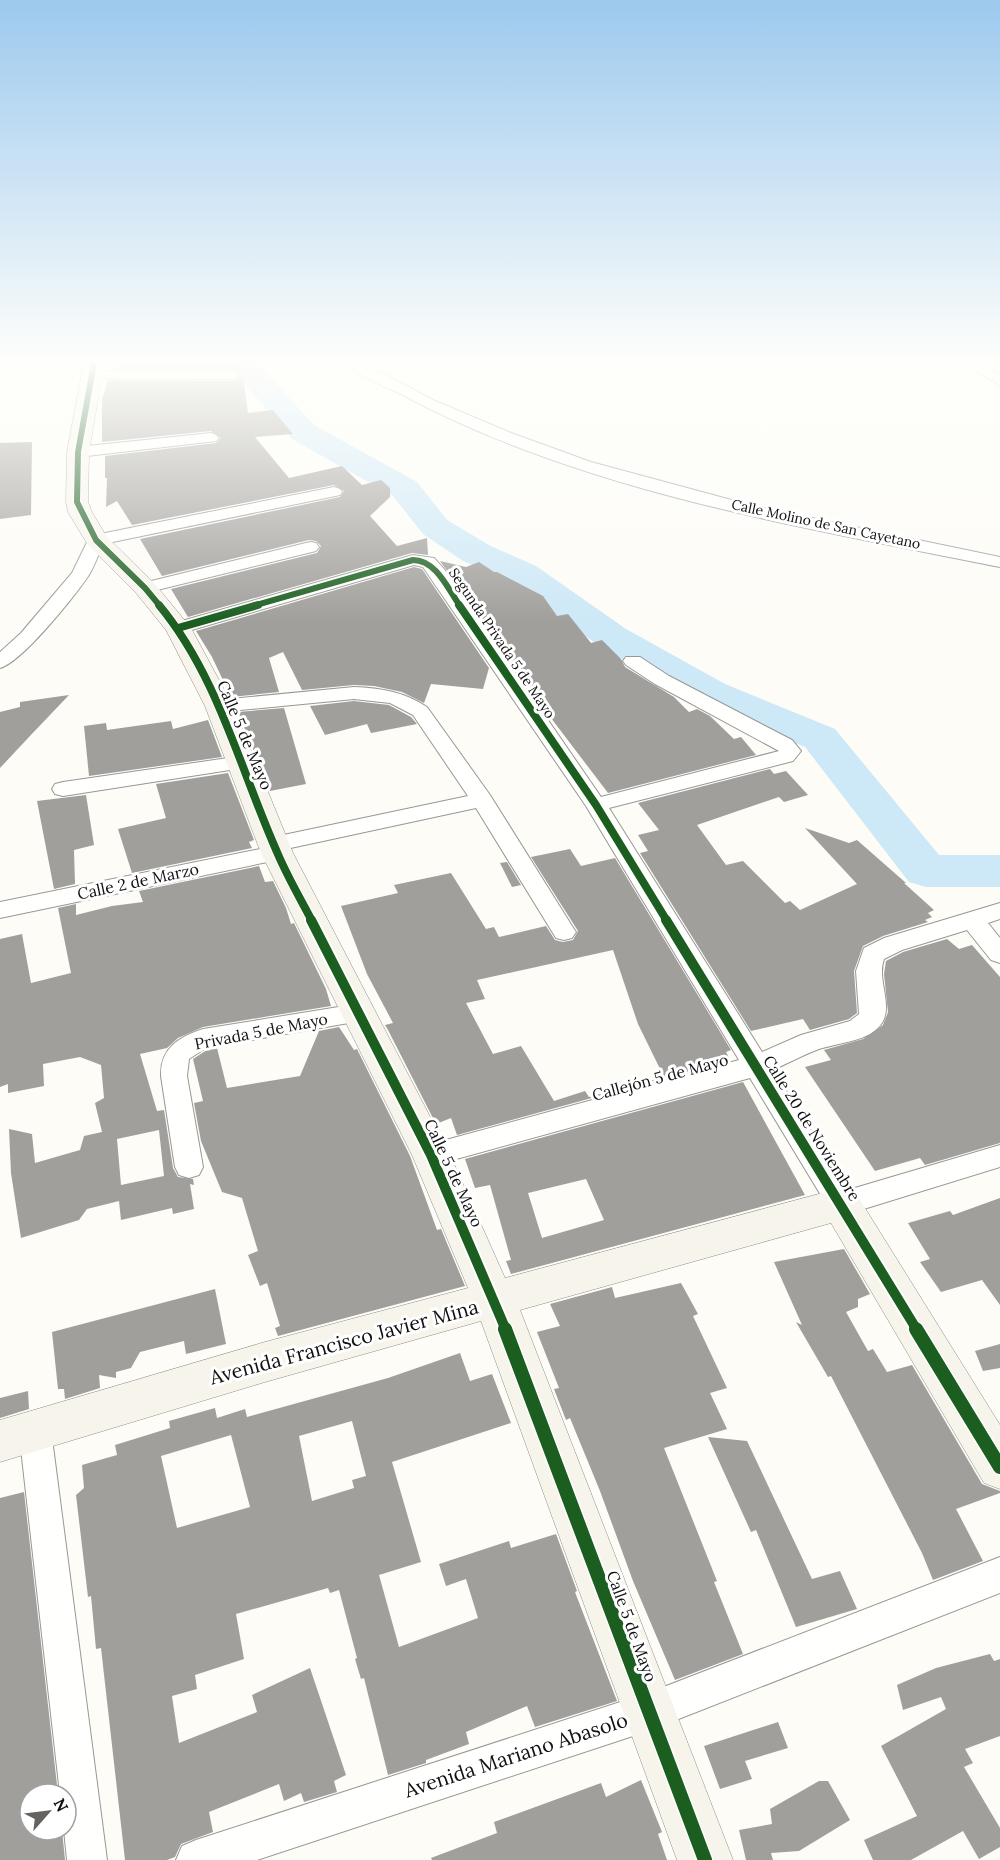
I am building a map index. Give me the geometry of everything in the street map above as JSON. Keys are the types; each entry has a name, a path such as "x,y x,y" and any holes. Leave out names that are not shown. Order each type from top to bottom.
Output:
{"street":[{"path":"78,452 99,450"},
{"name":"Calle Molino de San Cayetano","path":"546,450 721,502 1000,562"},
{"name":"Calle 5 de Mayo","path":"78,452 77,502 80,512 96,540 145,588 178,628 219,706 276,848 357,1013 431,1155 495,1301 705,1860"},
{"path":"0,662 28,637 80,575 96,540 334,492"},
{"path":"145,588 310,547"},
{"name":"Segunda Privada 5 de Mayo","path":"178,628 413,560 423,561 438,573 596,805"},
{"path":"596,805 786,756 790,751 785,744 662,680 633,661"},
{"path":"219,706 354,693 373,693 407,701 420,711 482,800 564,932"},
{"path":"63,789 242,762"},
{"name":"Calle 2 de Marzo","path":"0,910 276,848 416,812 482,800"},
{"name":"Calle 20 de Noviembre","path":"596,805 1000,1467"},
{"name":"Callejón 5 de Mayo","path":"431,1155 756,1066 810,1042 859,1028 872,1018 873,1007 866,974 873,954 893,944 1000,911"},
{"path":"971,919 1000,954"},
{"name":"Privada 5 de Mayo","path":"189,1167 174,1076 173,1065 176,1054 188,1044 203,1039 357,1013"},
{"name":"Avenida Francisco Javier Mina","path":"17,1436 265,1362 495,1301 841,1204 1000,1156"},
{"path":"17,1436 87,1860"},
{"name":"Avenida Mariano Abasolo","path":"196,1860 648,1712 1000,1575"}],"building":[{"path":"0,450 32,450 31,515 0,519"},
{"path":"158,450 266,450 289,478 342,466 362,485 381,480 390,488 390,497 370,516 397,546 427,538 428,555 412,553 188,617 171,589 317,553 321,546 316,541 309,540 162,576 140,539 340,497 344,491 334,485 132,525 117,501 106,507 105,456"},
{"path":"440,561 466,567 479,562 543,596 557,616 568,614 591,643 602,640 621,659 625,667 674,697 689,712 697,709 710,716 734,739 741,737 756,755 608,793 532,693"},
{"path":"414,567 422,569 489,668 483,689 431,684 424,703 402,692 374,686 354,685 302,690 283,652 269,658 279,692 231,697 212,657 196,631"},
{"path":"69,695 0,768 0,712 20,707 20,702"},
{"path":"354,701 389,705 411,717 417,724 371,733 367,724 325,735 310,706"},
{"path":"284,708 306,784 270,791 238,712"},
{"path":"208,720 222,757 89,776 84,726 106,723 107,730 171,721 173,729"},
{"path":"770,769 774,774 786,771 808,795 784,802 779,797 697,825 726,865 743,861 785,903 790,901 800,910 857,884 805,828 849,843 857,840 934,910 928,913 932,917 925,920 928,922 883,936 863,946 854,971 857,1013 849,1019 810,1030 803,1019 751,1031 640,853 648,851 638,835 659,830 638,803"},
{"path":"228,773 254,840 249,842 252,848 132,873 118,829 166,818 156,784"},
{"path":"86,795 94,845 74,850 75,884 54,889 37,801"},
{"path":"570,849 581,866 615,858 731,1050 726,1052 730,1060 457,1135 451,1118 436,1124 385,1025 393,1023 367,974 341,906 398,893 394,885 451,873 486,929 494,927 499,937 546,926 555,940 563,942 573,940 578,931 531,857","holes":["613,950 638,1024 664,1077 589,1097 585,1091 554,1101 521,1046 493,1054 466,1003 485,999 477,980"]},
{"path":"507,862 521,885 512,887 500,863"},
{"path":"259,866 265,882 273,881 291,924 294,923 326,989 331,1006 203,1027 178,1038 167,1048 140,1054 157,1111 164,1110 173,1168 178,1177 193,1179 194,1185 190,1184 194,1209 173,1214 172,1208 121,1220 119,1201 87,1209 79,1220 21,1238 11,1173 9,1129 32,1134 35,1163 80,1150 84,1136 102,1132 95,1103 104,1098 101,1065 80,1057 43,1064 44,1086 8,1093 8,1084 0,1087 0,939 22,934 31,983 71,973 58,908 76,904 76,915 112,906 143,902 139,891","holes":["159,1130 164,1176 121,1185 117,1139"]},
{"path":"947,939 959,949 972,945 1000,977 1000,1143 925,1165 920,1158 875,1171 805,1067 831,1060 824,1050 863,1039 883,1025 888,1012 884,974 886,961 903,952"},
{"path":"339,1027 354,1050 357,1049 410,1156 437,1230 441,1229 465,1286 278,1336 275,1328 280,1326 267,1283 260,1286 248,1255 258,1251 242,1198 222,1192 201,1141 194,1103 203,1101 193,1059 207,1050 217,1048 227,1088 300,1076 319,1031"},
{"path":"743,1082 805,1195 511,1274 506,1261 511,1260 490,1185 475,1188 465,1159","holes":["586,1179 604,1220 542,1238 528,1193"]},
{"path":"1000,1198 1000,1305 982,1280 941,1292 920,1262 930,1259 908,1223 950,1211 953,1215"},
{"path":"844,1249 870,1294 858,1299 858,1307 846,1312 868,1351 873,1349 887,1372 912,1365 982,1484 1000,1491 1000,1493 956,1509 983,1561 933,1580 922,1553 831,1376 828,1377 796,1322 802,1325 774,1262"},
{"path":"681,1283 698,1314 693,1316 727,1388 710,1393 727,1429 664,1448 717,1581 714,1582 743,1654 675,1680 633,1581 570,1418 566,1420 554,1389 559,1388 537,1332 560,1326 550,1304 612,1287 615,1298"},
{"path":"215,1289 226,1344 186,1354 184,1341 140,1352 131,1368 116,1372 116,1378 99,1375 100,1388 65,1399 64,1389 58,1389 52,1332"},
{"path":"1000,1344 1000,1368 983,1371 975,1351"},
{"path":"460,1353 470,1381 492,1374 511,1423 392,1462 421,1562 379,1575 399,1647 478,1618 466,1579 446,1586 439,1564 509,1541 511,1548 556,1534 577,1591 575,1592 617,1701 535,1727 527,1706 466,1732 469,1744 426,1760 426,1763 388,1775 364,1678 361,1679 355,1659 357,1658 339,1590 330,1593 328,1588 236,1614 244,1659 195,1675 197,1689 172,1696 179,1743 257,1712 252,1695 310,1668 346,1775 334,1781 337,1792 304,1802 301,1793 284,1801 279,1784 209,1812 213,1832 181,1844 175,1857 167,1860 125,1860 101,1648 96,1649 91,1596 88,1597 76,1495 84,1488 82,1465 117,1455 115,1445 170,1428 169,1421 215,1408 217,1418 245,1409 247,1417 388,1378","holes":["352,1421 366,1476 352,1480 354,1488 312,1501 299,1436","231,1435 250,1507 177,1528 161,1456"]},
{"path":"28,1391 29,1409 0,1418 0,1398"},
{"path":"708,1437 747,1441 812,1579 840,1571 857,1609 796,1627 756,1530 751,1532"},
{"path":"24,1492 57,1782 18,1782 18,1842 63,1842 65,1860 0,1860 0,1498"},
{"path":"990,1654 994,1661 1000,1659 1000,1736 965,1749 973,1763 964,1767 1000,1828 1000,1847 979,1859 963,1831 911,1860 873,1860 864,1840 917,1816 881,1746 946,1709 941,1697 903,1710 897,1685 936,1668"},
{"path":"778,1722 788,1748 745,1761 752,1779 720,1789 704,1746"},
{"path":"641,1780 662,1832 658,1834 667,1860 432,1860 431,1858 497,1833 494,1822 601,1783 606,1797"},
{"path":"819,1781 828,1781 850,1820 799,1851 771,1853 773,1860 746,1860 739,1830 772,1824 770,1809"}],"waterway":[{"path":"335,450 405,489 435,527 476,553 523,574 612,637 710,693 820,738 926,871 1000,871"}],"cycle path":[{"path":"78,450 77,502 80,512 96,540 145,588 178,628 219,706 277,853 431,1155 495,1301 705,1860"},
{"path":"178,628 413,560 423,560 432,566 596,805 1000,1467"}]}
